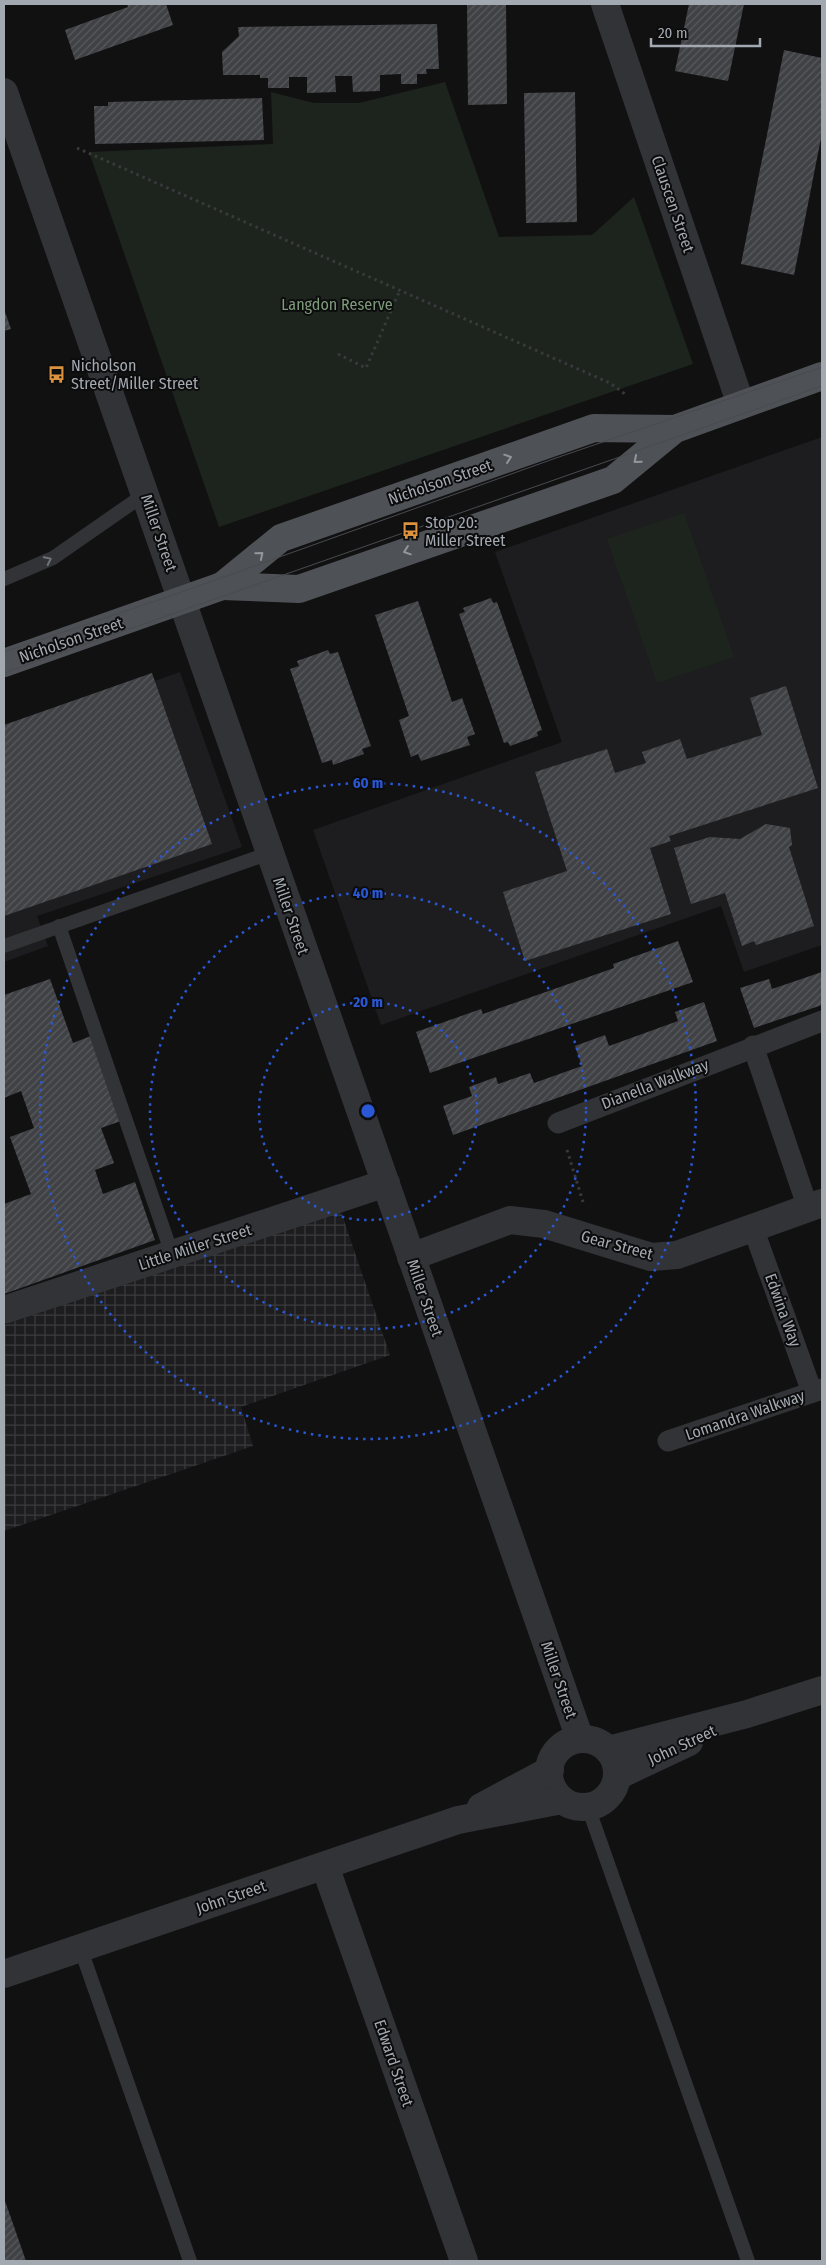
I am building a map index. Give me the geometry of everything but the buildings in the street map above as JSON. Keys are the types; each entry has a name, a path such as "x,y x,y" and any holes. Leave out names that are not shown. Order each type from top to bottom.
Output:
{"main road":[{"name":"Nicholson Street","path":"222,586 298,589 613,480 675,429 822,376"},
{"name":"Nicholson Street","path":"4,663 222,586 282,538 594,428 675,429"}],"street":[{"name":"Clauscen Street","path":"605,4 741,405"},
{"name":"Miller Street","path":"4,92 270,852 295,929 386,1183 580,1739"},
{"name":"Dianella Walkway","path":"558,1122 822,1021"},
{"path":"753,1046 815,1205"},
{"name":"Little Miller Street","path":"4,1310 386,1183"},
{"name":"Gear Street","path":"411,1257 510,1220 544,1224 651,1257 677,1255 815,1205"},
{"name":"Edwina Way","path":"753,1228 817,1390"},
{"name":"Lomandra Walkway","path":"668,1441 817,1390"},
{"name":"John Street","path":"608,1750 747,1714 822,1690"},
{"name":"John Street","path":"617,1776 747,1714"},
{"path":"580,1739 600,1743 608,1750 616,1767 617,1776 614,1787 608,1797 598,1804 588,1807 578,1807 562,1800 550,1781 553,1759 559,1749 569,1742 580,1739"},
{"name":"John Street","path":"458,1820 550,1770"},
{"name":"John Street","path":"4,1974 458,1820 562,1800"},
{"name":"Edward Street","path":"324,1866 464,2261"}],"lane":[{"path":"4,579 53,558 145,494"},
{"path":"4,946 270,852"},
{"path":"59,926 172,1254"},
{"path":"588,1807 748,2261"},
{"path":"80,1947 190,2261"}],"path":[{"path":"76,148 610,383 626,395"},
{"path":"338,354 366,368 400,290"},
{"path":"558,1122 584,1204"}],"shaded area":[{"path":"822,437 822,945 744,972 721,906 381,1025 313,830 562,742 495,552"},
{"path":"180,672 242,847 37,916 48,946 4,962 4,735"},
{"path":"340,1209 390,1355 241,1407 253,1446 4,1531 4,1325"}],"green space":[{"name":"Langdon Reserve","path":"445,82 499,237 592,235 634,197 693,364 219,527 89,152 273,144 271,92 314,103 359,103"},
{"path":"684,513 734,657 657,683 607,539"}],"tram line":[{"path":"4,652 179,593 556,458 822,367"},
{"path":"4,673 822,386"}],"place":[{"name":"Nicholson Street/Miller Street","path":"57,374"},
{"name":"Stop 20: Miller Street","path":"411,531"}]}
